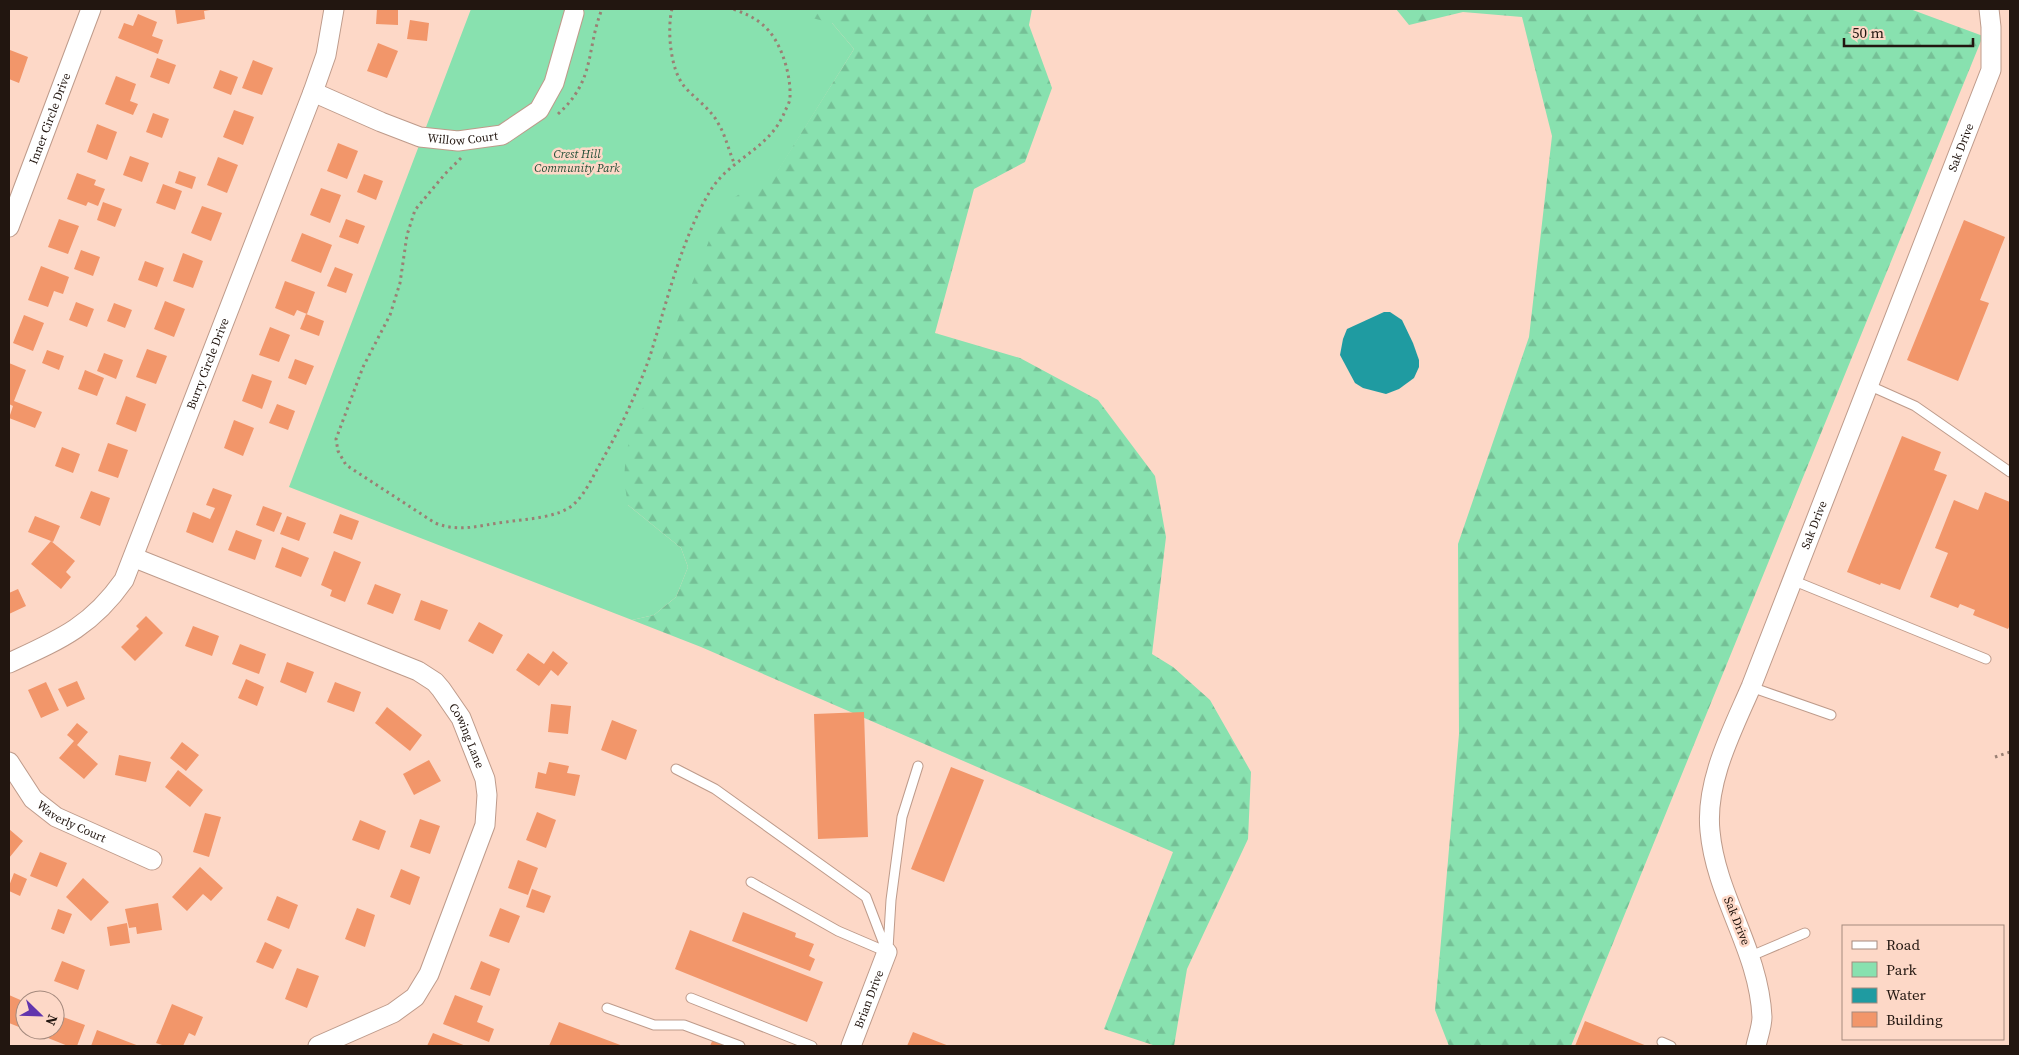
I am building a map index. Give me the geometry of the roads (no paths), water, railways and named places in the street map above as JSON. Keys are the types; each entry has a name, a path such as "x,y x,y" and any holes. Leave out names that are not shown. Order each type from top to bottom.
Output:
{"street":[{"name":"Inner Circle Drive","path":"9,227 91,9"},
{"name":"Burry Circle Drive","path":"9,662 67,636 102,608 124,580 135,558 313,92 326,55 334,9"},
{"name":"Sak Drive","path":"1756,1046 1762,1018 1757,982 1751,956 1718,876 1710,830 1712,791 1722,755 1751,687 1991,70 1989,9"},
{"name":"Willow Court","path":"313,92 420,137 458,141 502,135 539,110 554,83 574,13"},
{"name":"Cowing Lane","path":"135,558 418,671 435,682 454,706 478,758 487,795 485,824 429,974 414,997 401,1008 318,1046"},
{"name":"Waverly Court","path":"9,762 33,799 56,817 152,860"},
{"name":"Brian Drive","path":"851,1046 887,952"}],"lane":[{"path":"1868,385 1915,406 2010,472"},
{"path":"1792,580 1986,659"},
{"path":"1751,687 1831,715"},
{"path":"887,952 891,900 902,817 918,766"},
{"path":"676,770 715,789 866,897 887,952"},
{"path":"751,882 838,931 887,952"},
{"path":"1751,956 1805,933"},
{"path":"691,998 812,1046"},
{"path":"608,1008 654,1025 684,1025 740,1046"},
{"path":"1662,1042 1671,1046"}],"water":[{"path":"1384,312 1390,312 1402,320 1419,360 1419,367 1414,378 1399,389 1386,394 1363,388 1355,383 1340,355 1347,329"}],"park label":[{"name":"Crest Hill Community Park","path":"577,161"}]}
